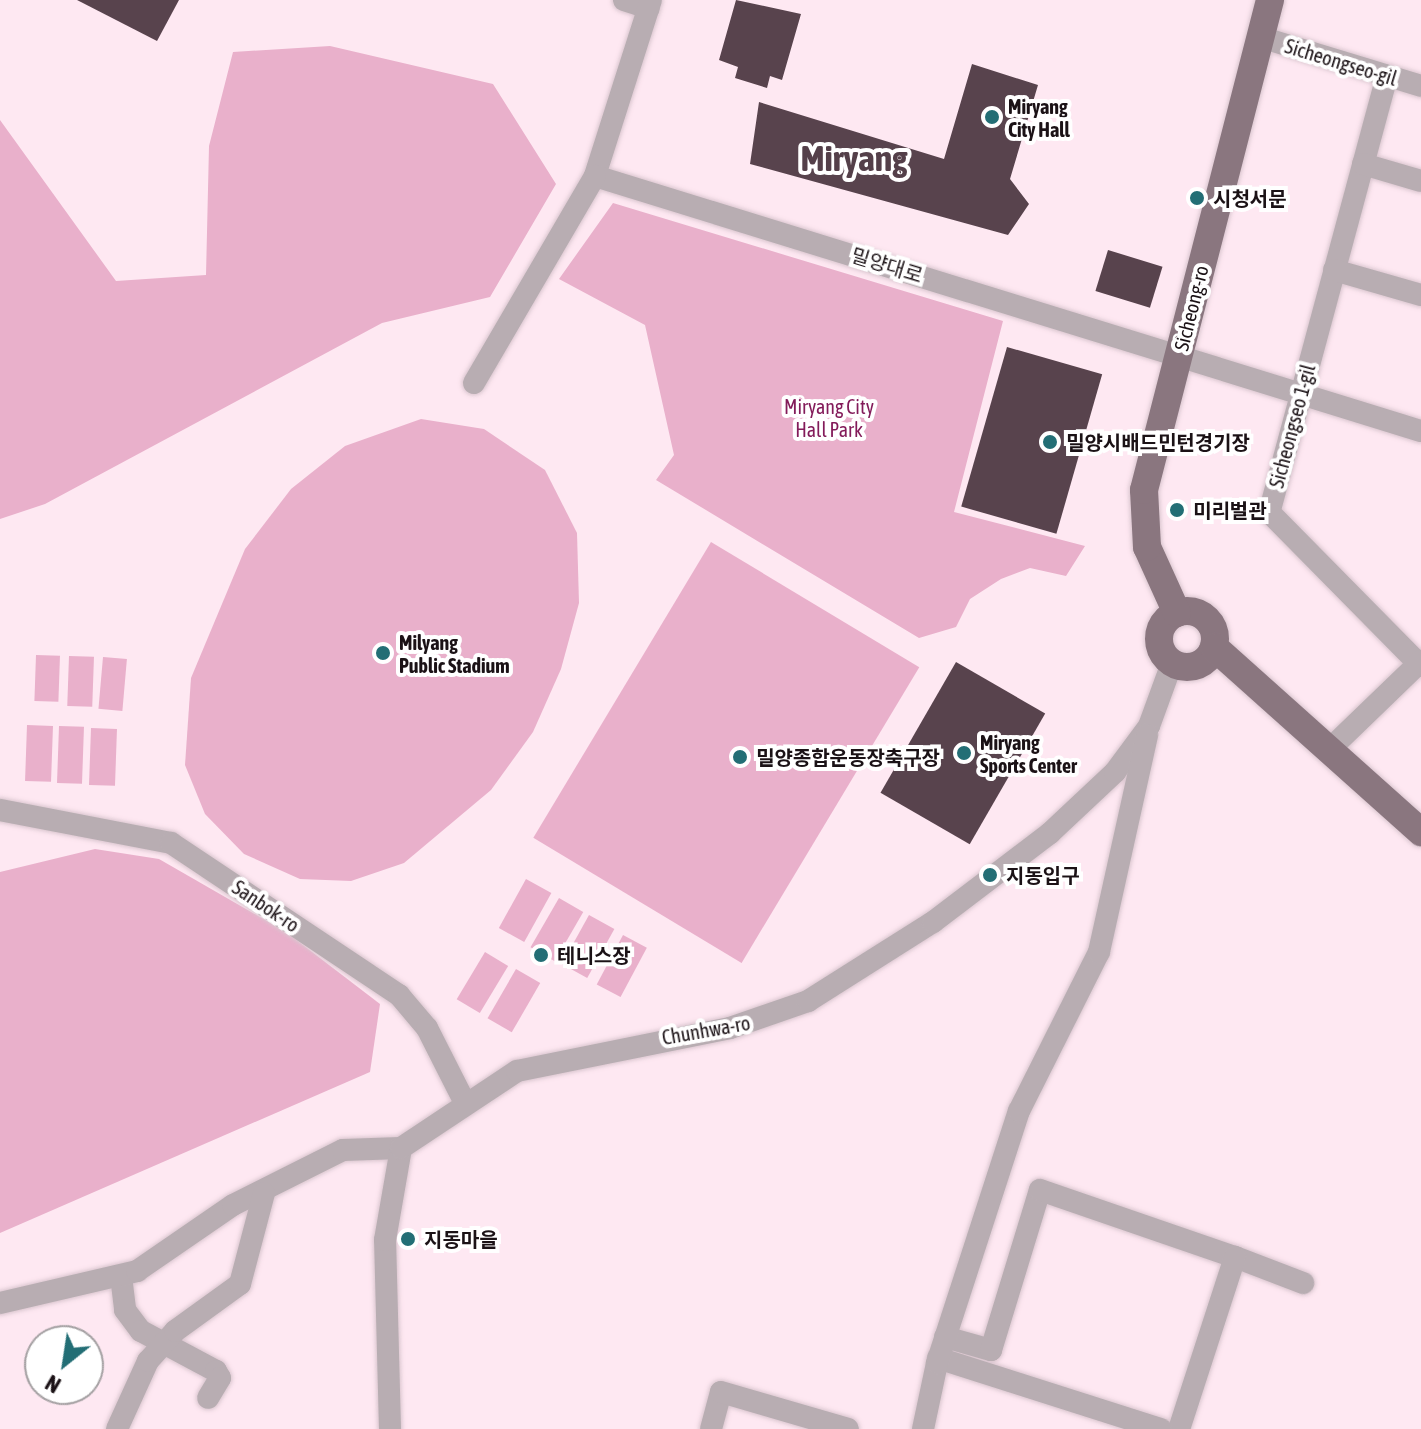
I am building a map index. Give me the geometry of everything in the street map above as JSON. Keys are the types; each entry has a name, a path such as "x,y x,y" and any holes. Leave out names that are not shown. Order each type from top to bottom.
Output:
{"main road":[{"name":"Sicheong-ro","path":"1177,613 1143,522 1179,355 1270,0"},
{"path":"1214,647 1198,665 1172,663 1160,632 1177,613 1203,616 1214,647 1332,747 1421,832"}],"street":[{"path":"474,383 595,176 650,4 624,0"},
{"name":"Sicheongseo-gil","path":"1260,37 1421,86"},
{"name":"Sicheongseo 1-gil","path":"1387,76 1269,512 1420,663"},
{"path":"1363,164 1421,181"},
{"name":"밀양대로","path":"595,176 1421,431"},
{"path":"1334,270 1421,295"},
{"name":"Chunhwa-ro","path":"401,1148 517,1071 556,1059 730,1028 808,1001 933,922 1049,834 1115,772 1149,726 1172,663"},
{"path":"1332,747 1420,663"},
{"path":"923,1429 940,1352 1019,1111 1099,952 1149,726"},
{"name":"Sanbok-ro","path":"0,810 171,843 399,995 427,1028 465,1103"},
{"path":"0,1303 121,1276 343,1150 401,1148 385,1240 390,1429"},
{"path":"940,1352 991,1350 1040,1190 1303,1283"},
{"path":"117,1429 133,1386 163,1344 240,1284 264,1193"},
{"path":"1179,1429 1235,1257"},
{"path":"121,1276 125,1310 163,1344 216,1371 220,1378 208,1398"},
{"path":"908,1429 926,1374 940,1352"},
{"path":"940,1352 1161,1429"},
{"path":"711,1429 721,1392 848,1429"}],"green space":[{"path":"330,46 493,84 556,184 490,297 382,323 45,504 0,519 0,120 116,281 206,275 209,146 233,52"},
{"name":"Miryang City Hall Park","path":"613,203 1003,321 954,512 1085,546 1066,576 1030,568 1001,579 970,599 956,627 919,638 656,480 674,455 645,325 559,279"},
{"path":"421,419 484,429 545,470 577,533 579,603 561,669 533,732 491,790 404,863 351,881 300,879 244,854 205,814 185,765 191,678 245,549 291,489 345,446"},
{"path":"711,542 919,667 742,963 533,838"},
{"path":"36,655 60,656 58,702 34,701"},
{"path":"69,656 94,657 92,707 67,706"},
{"path":"103,657 127,659 122,711 98,709"},
{"path":"27,725 53,726 51,782 25,781"},
{"path":"59,726 84,727 82,784 57,783"},
{"path":"91,728 117,729 115,786 89,785"},
{"path":"95,849 159,859 286,932 380,1004 370,1072 0,1233 0,872"},
{"path":"526,879 551,893 524,942 499,928"},
{"path":"559,898 583,912 555,961 530,947"},
{"path":"589,915 614,929 587,978 562,964"},
{"path":"623,935 647,948 621,997 597,984"},
{"path":"485,952 508,966 480,1013 457,999"},
{"path":"516,969 540,983 512,1032 488,1018"}],"building":[{"path":"77,0 179,0 157,41"},
{"path":"736,0 801,14 782,80 770,76 767,88 735,78 738,67 719,60"},
{"name":"Miryang City Hall","path":"972,64 1038,85 1010,179 1029,204 1008,235 750,164 759,102 944,159"},
{"path":"1108,250 1163,267 1150,308 1095,291"},
{"path":"1007,347 1102,374 1056,534 961,507"},
{"path":"956,662 1045,714 970,844 880,793"}],"place":[{"name":"Miryang City Hall","path":"992,117"},
{"name":"시청서문","path":"1197,198"},
{"name":"밀양시배드민턴경기장","path":"1050,442"},
{"name":"미리벌관","path":"1177,510"},
{"name":"Milyang Public Stadium","path":"383,653"},
{"name":"Miryang Sports Center","path":"964,753"},
{"name":"밀양종합운동장축구장","path":"740,757"},
{"name":"지동입구","path":"990,875"},
{"name":"테니스장","path":"541,955"},
{"name":"지동마을","path":"408,1239"}],"district":[{"name":"Miryang","path":"854,159"}]}
